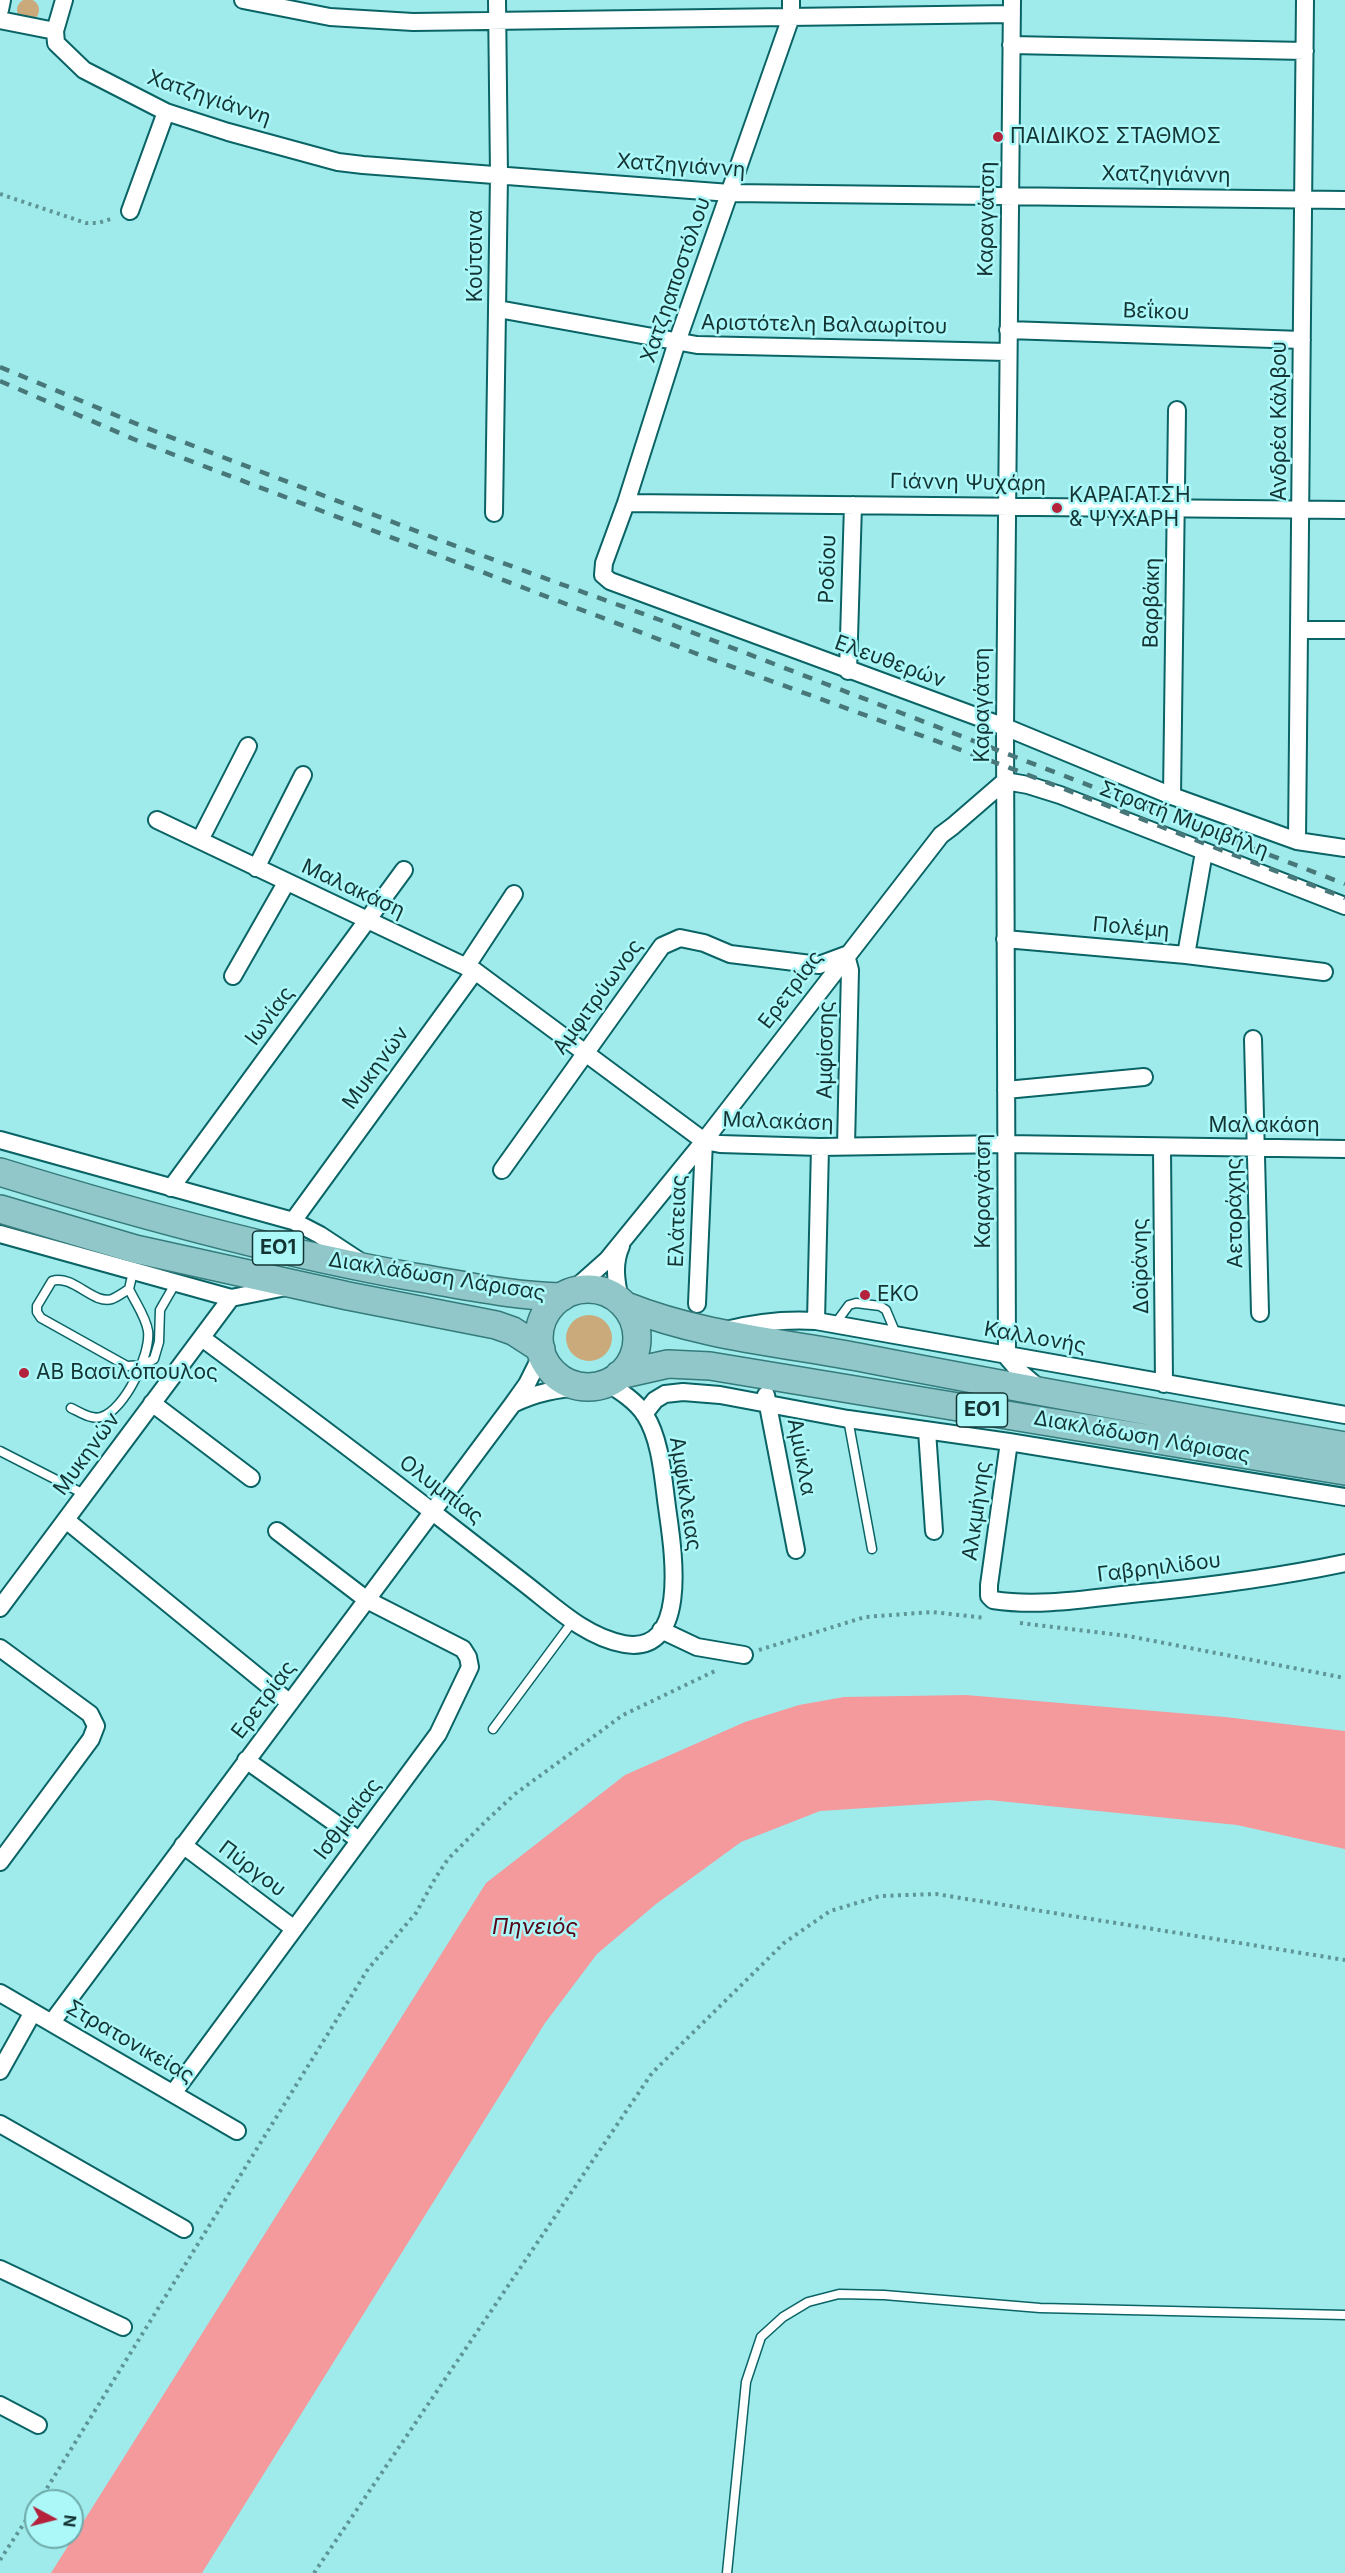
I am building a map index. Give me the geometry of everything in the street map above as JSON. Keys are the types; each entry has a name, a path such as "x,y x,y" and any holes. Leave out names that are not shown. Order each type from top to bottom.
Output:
{"main road":[{"name":"Διακλάδωση Λάρισας","path":"0,1172 68,1193 242,1240 372,1269 509,1293 567,1294"},
{"name":"Διακλάδωση Λάρισας","path":"0,1209 135,1249 297,1285 496,1325 513,1331 542,1352"},
{"name":"ΕΟ1","path":"567,1294 597,1289 623,1303"},
{"path":"542,1352 540,1334 543,1320 550,1307 567,1294"},
{"name":"Διακλάδωση Λάρισας","path":"623,1303 674,1324 717,1333 1345,1446"},
{"path":"604,1382 629,1364 635,1350 637,1334 634,1320 623,1303"},
{"name":"ΕΟ1","path":"542,1352 549,1366 559,1377 571,1383 604,1382"},
{"name":"Διακλάδωση Λάρισας","path":"604,1382 648,1367 676,1364 710,1366 1345,1471"}],"street":[{"path":"0,9 2,0"},
{"path":"0,20 55,30 64,0"},
{"path":"243,0 294,5 330,17 413,22 791,17 1012,7"},
{"name":"Κούτσινα","path":"494,513 499,175 497,0"},
{"name":"Χατζηαποστόλου","path":"603,575 604,563 626,502 676,342 791,17 791,0"},
{"name":"Ανδρέα Κάλβου","path":"1298,842 1305,0"},
{"name":"Καραγάτση","path":"1007,1357 1005,728 1012,7"},
{"name":"Χατζηγιάννη","path":"55,30 56,44 84,70 166,111 228,132 338,162 730,193 1345,200"},
{"path":"1011,45 1305,51"},
{"path":"130,211 166,111"},
{"name":"Αριστότελη Βαλαωρίτου","path":"498,309 697,345 1008,352"},
{"name":"Βεΐκου","path":"1008,330 1302,340"},
{"name":"Βαρβάκη","path":"1172,796 1177,410"},
{"name":"Γιάννη Ψυχάρη","path":"626,502 1345,510"},
{"name":"Ροδίου","path":"848,670 853,505"},
{"name":"Ελευθερών","path":"603,575 610,581 1005,728 1172,796 1298,842 1345,848"},
{"path":"1301,630 1345,630"},
{"path":"200,840 248,746"},
{"path":"256,868 303,775"},
{"name":"Στρατή Μυριβήλη","path":"1005,782 1044,790 1345,906"},
{"name":"Ερετρίας","path":"567,1294 607,1260 626,1237 704,1141 941,834 1005,782"},
{"name":"Μαλακάση","path":"157,820 470,969 704,1141 720,1144 820,1147 1006,1144 1345,1149"},
{"path":"1186,956 1204,852"},
{"name":"Ιωνίας","path":"171,1188 404,870"},
{"path":"233,976 286,883"},
{"name":"Μυκηνών","path":"293,1221 470,969 514,894"},
{"name":"Αμφιτρύωνος","path":"502,1170 662,946 680,938 704,943 730,954 819,965 846,955"},
{"name":"Πολέμη","path":"1005,939 1324,972"},
{"name":"Αμφίσσης","path":"846,955 850,970 846,1146"},
{"name":"Αετοράχης","path":"1253,1039 1260,1313"},
{"path":"1006,1090 1144,1077"},
{"path":"0,1140 293,1221 320,1235 372,1269"},
{"name":"Ελάτειας","path":"697,1304 704,1141"},
{"path":"816,1321 820,1147"},
{"name":"Δοϊράνης","path":"1162,1148 1164,1384"},
{"path":"0,1234 131,1281 175,1284 231,1298 297,1285"},
{"name":"Ερετρίας","path":"623,1303 615,1280 616,1264 626,1237"},
{"name":"Μυκηνών","path":"2,1603 231,1298"},
{"name":"Καλλoνής","path":"717,1333 756,1322 816,1321 1007,1357 1345,1415"},
{"name":"Ολυμπίας","path":"202,1338 433,1512 573,1622 624,1644 642,1644 662,1630"},
{"name":"Ερετρίας","path":"52,2022 512,1405 526,1384 542,1352"},
{"path":"1007,1357 1019,1371 1046,1393"},
{"name":"Αμύκλα","path":"762,1373 796,1550"},
{"path":"512,1405 529,1396 548,1391 604,1382"},
{"name":"Αμφίκλειας","path":"604,1382 622,1392 644,1413 659,1458 673,1563 671,1606 662,1630"},
{"path":"644,1413 655,1400 671,1393 711,1394 767,1402 799,1411 848,1419 1009,1442 1345,1497"},
{"path":"152,1403 251,1478"},
{"path":"927,1431 934,1531"},
{"name":"Αλκμήνης","path":"989,1585 1009,1442"},
{"path":"1128,1461 1197,1446"},
{"path":"66,1520 290,1703"},
{"name":"Ισθμιαίας","path":"174,2092 438,1734 470,1667 463,1649 367,1600 277,1531"},
{"name":"Γαβρηιλίδου","path":"989,1585 989,1596 993,1599 1048,1602 1287,1575 1345,1563"},
{"path":"662,1630 697,1647 744,1655"},
{"path":"0,1648 90,1714 96,1726 91,1739 0,1862"},
{"path":"246,1760 359,1840"},
{"name":"Πύργου","path":"183,1845 293,1928"},
{"name":"Στρατονικείας","path":"0,1993 174,2092 237,2131"},
{"path":"0,2071 33,2012"},
{"path":"0,2124 184,2229"},
{"path":"0,2269 123,2327"},
{"path":"0,2405 38,2425"}],"lane":[{"path":"59,1279 103,1300 112,1299 131,1281 148,1332 144,1365 127,1366 41,1317 37,1312 37,1306 52,1281 59,1279"},
{"path":"71,1407 88,1416 100,1417 115,1409 144,1365 153,1359 159,1342 160,1310 175,1284"},
{"path":"835,1324 849,1305 856,1303 880,1306 886,1310 896,1335"},
{"path":"848,1419 872,1549"},
{"path":"0,1451 84,1494"},
{"path":"493,1729 573,1622"},
{"path":"727,2573 746,2382 761,2337 783,2317 808,2302 839,2294 884,2295 1040,2307 1345,2315"}],"path":[{"path":"0,194 86,223 108,220 130,211"},
{"path":"46,2489 368,1969 416,1913 448,1860 486,1820 515,1794 635,1708 729,1665 744,1655 865,1617 932,1612 992,1618"},
{"path":"1014,1622 1128,1636 1345,1678"},
{"path":"314,2573 652,2073 784,1943 830,1911 880,1896 936,1894 1345,1960"},
{"path":"0,2560 24,2524"},
{"path":"0,2546 6,2552"}],"shaded area":[{"path":"28,-1 36,2 39,10 36,18 28,21 20,18 17,10 20,2"},
{"path":"589,1315 605,1322 612,1338 605,1354 589,1361 573,1354 566,1338 573,1322"}],"water":[{"name":"Πηνειός","path":"966,1695 1225,1717 1345,1731 1345,1849 1237,1825 989,1800 820,1811 741,1842 656,1904 597,1954 545,2023 202,2573 51,2573 66,2549 84,2549 84,2521 486,1883 625,1775 745,1722 799,1705 844,1697"}],"railway":[{"path":"0,367 144,427 445,542 660,620 1345,884"},
{"path":"0,381 138,441 708,658 1005,766 1345,898"}],"place":[{"name":"ΠΑΙΔΙΚΟΣ ΣΤΑΘΜΟΣ","path":"998,137"},
{"name":"ΚΑΡΑΓΑΤΣΗ & ΨΥΧΑΡΗ","path":"1057,508"},
{"name":"EKO","path":"865,1295"},
{"name":"ΑΒ Βασιλόπουλος","path":"24,1373"}]}
